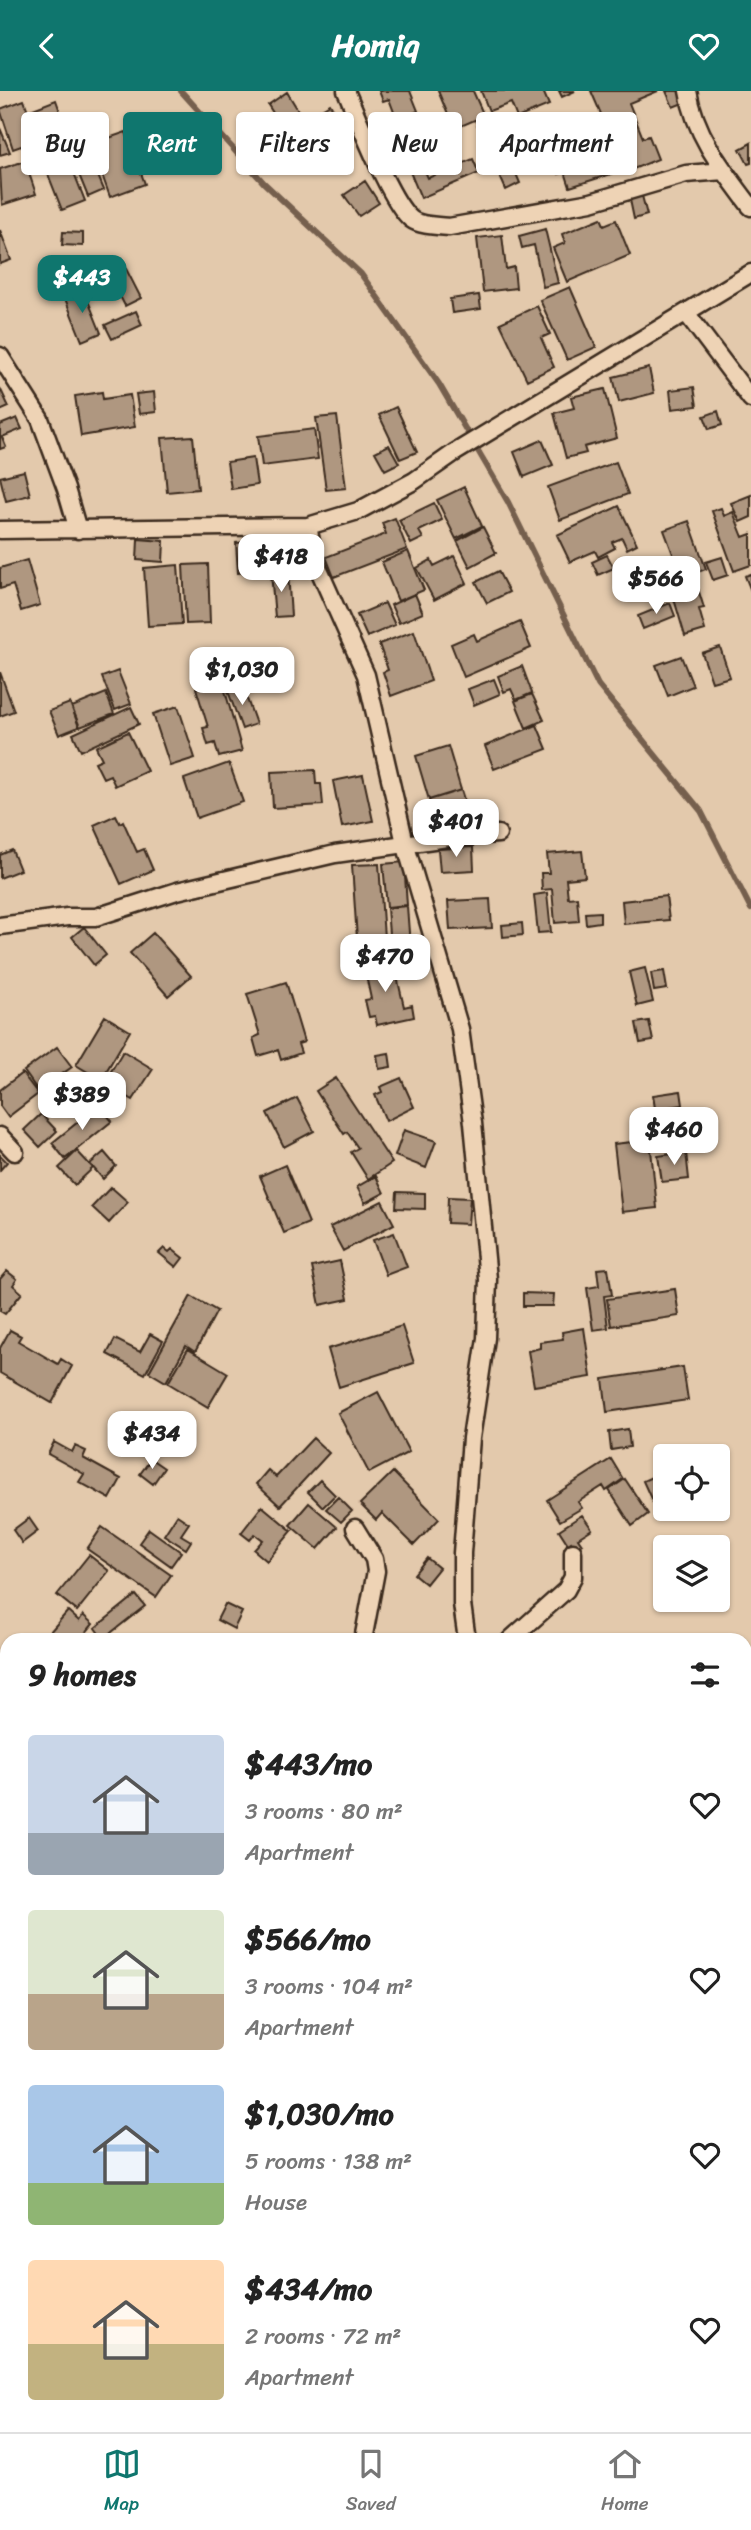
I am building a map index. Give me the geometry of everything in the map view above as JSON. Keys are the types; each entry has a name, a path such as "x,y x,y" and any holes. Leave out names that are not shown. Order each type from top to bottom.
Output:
{"street":[{"path":"346,91 397,202 413,220 427,224 449,227 591,202 686,174 724,171"},
{"path":"688,91 694,118 712,155 751,207"},
{"path":"0,530 308,526 358,511 414,481 454,453 751,273"},
{"path":"687,314 751,399"},
{"path":"0,356 40,419 78,530"},
{"path":"308,526 315,561 366,675 405,843 460,1029 473,1123 488,1279 486,1338 471,1438 462,1553 462,1604 466,1633"},
{"path":"0,926 67,917 96,917 190,888 335,854 405,843 498,834"},
{"path":"0,1136 15,1152"},
{"path":"355,1528 374,1559 376,1571 363,1633"},
{"path":"518,1633 566,1590 573,1577 573,1552"}],"building":[{"path":"379,91 410,91 418,111 394,112 389,99 383,101"},
{"path":"438,91 473,91 482,112 476,112 476,119 462,126 462,112 447,112"},
{"path":"481,91 543,91 549,105 532,112 515,112 511,103 489,111"},
{"path":"559,91 575,91 562,97"},
{"path":"591,91 658,91 629,103 633,112 600,112"},
{"path":"666,91 684,91 688,101 673,107"},
{"path":"287,92 299,112 272,112 268,105"},
{"path":"24,100 28,111 56,100 60,112 21,112 21,146 13,149 0,109"},
{"path":"330,104 335,112 316,112"},
{"path":"637,123 643,138 649,136 658,159 637,168"},
{"path":"0,128 10,152 0,155"},
{"path":"123,133 123,175 142,175 145,184 110,197 102,175 109,175 109,138"},
{"path":"751,143 751,163 748,164 740,149"},
{"path":"473,159 476,174 421,198 411,175 427,175 428,178 435,175 462,175 462,164"},
{"path":"21,162 21,175 30,175 36,194 2,205 0,169"},
{"path":"48,175 75,175 85,201 62,210"},
{"path":"79,175 98,175 104,190 88,197"},
{"path":"499,175 517,175 520,183 506,190"},
{"path":"566,175 608,175 570,187"},
{"path":"365,181 379,203 359,216 344,195"},
{"path":"641,192 647,215 634,219 629,195"},
{"path":"601,218 604,225 616,220 630,255 567,282 553,248 565,243 562,234"},
{"path":"545,229 558,283 543,287 534,245 522,248 519,236"},
{"path":"0,230 11,260 0,264"},
{"path":"63,232 83,233 83,246 62,245"},
{"path":"502,235 506,269 514,267 516,288 483,292 477,238"},
{"path":"121,259 141,298 125,306 105,267"},
{"path":"570,287 596,347 567,360 540,300"},
{"path":"83,288 101,333 82,341 64,296"},
{"path":"479,295 481,309 452,313 450,299"},
{"path":"537,306 550,334 541,338 554,367 527,380 500,323"},
{"path":"136,311 142,325 112,339 105,325"},
{"path":"649,368 654,393 619,402 613,377"},
{"path":"694,387 697,406 672,409 670,390"},
{"path":"0,388 9,407 0,411"},
{"path":"605,389 617,438 584,447 586,453 566,458 554,413 574,408 571,397"},
{"path":"102,392 103,399 130,395 135,427 81,436 75,396"},
{"path":"154,392 156,412 139,414 136,394"},
{"path":"396,407 417,452 400,459 379,415"},
{"path":"718,411 722,425 709,429 704,416"},
{"path":"337,416 346,488 326,490 316,418"},
{"path":"17,418 22,429 2,437 6,447 0,449 0,425"},
{"path":"314,429 318,459 262,466 258,436"},
{"path":"193,436 198,489 167,492 162,438"},
{"path":"542,440 553,465 524,477 514,452"},
{"path":"389,445 399,463 385,470 375,452"},
{"path":"253,458 257,485 231,489 227,462"},
{"path":"616,462 628,494 560,520 548,487"},
{"path":"24,471 30,495 6,501 0,477"},
{"path":"464,487 482,526 456,539 437,500"},
{"path":"751,495 751,517 740,522 731,503"},
{"path":"434,503 442,520 419,531 423,538 411,544 399,520"},
{"path":"619,506 637,544 627,549 622,538 612,542 615,548 598,557 595,551 570,562 557,535"},
{"path":"721,508 724,516 733,512 743,537 751,534 751,565 734,571 712,511"},
{"path":"395,518 407,549 334,577 326,557 386,534 382,523"},
{"path":"689,521 706,569 682,578 664,530"},
{"path":"483,527 496,553 470,567 457,541"},
{"path":"138,539 164,541 163,562 137,560"},
{"path":"272,540 274,571 238,573 236,543"},
{"path":"408,551 424,590 398,601 382,562"},
{"path":"607,555 614,568 598,575 592,562"},
{"path":"454,556 467,583 434,600 417,568 431,560 434,566"},
{"path":"722,557 728,575 713,580 706,562"},
{"path":"27,560 40,605 21,611 13,585 0,589 0,568"},
{"path":"208,564 210,623 186,624 183,565"},
{"path":"178,565 182,624 148,626 144,568"},
{"path":"498,571 509,592 487,603 476,582"},
{"path":"288,572 291,616 275,617 271,573"},
{"path":"751,574 751,591 745,576"},
{"path":"699,592 704,608 699,609 705,630 685,636 674,599"},
{"path":"415,594 423,613 399,623 391,605"},
{"path":"385,603 395,625 367,637 357,615"},
{"path":"670,603 675,616 643,629 638,616"},
{"path":"520,622 531,648 464,677 451,644 474,634 477,641"},
{"path":"414,631 431,681 391,696 383,672 388,670 379,644"},
{"path":"720,647 730,677 712,682 702,653"},
{"path":"681,656 693,686 668,696 656,665"},
{"path":"522,666 532,693 516,700 511,689 504,692 498,676"},
{"path":"118,671 131,704 115,710 102,677"},
{"path":"0,672 14,711 0,716"},
{"path":"494,679 500,694 474,705 468,689"},
{"path":"222,680 242,751 219,757 215,743 208,745 203,728 208,727 196,688"},
{"path":"242,685 256,724 242,729 228,691"},
{"path":"106,693 114,714 80,727 72,707"},
{"path":"532,694 544,720 526,728 515,701"},
{"path":"70,703 79,727 59,735 49,711"},
{"path":"178,706 195,758 170,766 153,714"},
{"path":"131,707 139,724 81,751 73,734"},
{"path":"537,725 547,749 494,769 485,746"},
{"path":"128,732 147,771 115,786 110,775 103,778 95,762 102,759 96,747"},
{"path":"448,746 461,790 429,800 416,756"},
{"path":"229,763 243,802 197,818 184,779"},
{"path":"315,770 316,784 321,784 323,805 273,808 271,772"},
{"path":"363,775 373,821 342,827 333,781"},
{"path":"461,790 467,809 435,819 429,800"},
{"path":"116,815 120,823 123,821 137,852 144,849 153,870 121,884 94,825"},
{"path":"473,847 474,870 440,872 438,849"},
{"path":"12,850 20,870 0,878 0,855"},
{"path":"582,851 585,877 566,879 568,898 577,897 579,921 555,923 552,889 542,890 541,873 549,873 547,854"},
{"path":"404,862 407,905 387,907 383,864"},
{"path":"379,864 384,938 357,939 352,865"},
{"path":"547,893 551,932 538,933 534,895"},
{"path":"666,896 669,920 624,924 622,901"},
{"path":"490,899 492,928 450,930 448,901"},
{"path":"407,906 410,946 390,947 387,908"},
{"path":"600,912 600,922 586,924 585,913"},
{"path":"522,923 523,935 503,937 502,925"},
{"path":"84,927 106,955 94,965 72,937"},
{"path":"153,933 191,976 168,996 130,953"},
{"path":"393,959 404,1007 412,1005 414,1017 377,1025 375,1016 369,1017 365,1000 371,999 364,966"},
{"path":"645,968 653,1002 637,1006 629,972"},
{"path":"664,971 667,989 654,991 651,973"},
{"path":"286,982 304,1042 298,1044 301,1053 281,1060 278,1050 258,1056 253,1038 260,1035 247,994"},
{"path":"105,1016 130,1031 101,1080 76,1065"},
{"path":"649,1021 653,1041 640,1043 636,1023"},
{"path":"57,1047 72,1067 38,1091 24,1071"},
{"path":"123,1051 153,1069 133,1100 104,1083"},
{"path":"389,1053 391,1067 379,1069 377,1055"},
{"path":"22,1073 38,1094 8,1117 0,1106 0,1090"},
{"path":"336,1078 392,1163 368,1179 351,1152 358,1148 347,1132 344,1134 316,1091"},
{"path":"401,1078 414,1107 386,1121 375,1095 382,1092 380,1087"},
{"path":"681,1091 683,1105 668,1107 670,1120 657,1122 653,1095"},
{"path":"297,1098 314,1131 284,1147 267,1113"},
{"path":"99,1105 112,1121 65,1159 52,1143"},
{"path":"41,1114 57,1131 40,1147 24,1130"},
{"path":"404,1130 436,1141 426,1168 395,1156"},
{"path":"650,1140 657,1208 622,1212 614,1144"},
{"path":"77,1151 93,1168 75,1185 59,1168"},
{"path":"104,1152 116,1166 103,1179 90,1164"},
{"path":"686,1152 689,1179 662,1182 658,1156"},
{"path":"0,1155 7,1162 0,1170"},
{"path":"285,1165 309,1223 284,1233 260,1176"},
{"path":"376,1176 384,1193 365,1203 357,1187"},
{"path":"111,1187 128,1202 109,1223 92,1207"},
{"path":"397,1192 425,1193 425,1209 396,1208"},
{"path":"448,1197 470,1198 468,1224 447,1223"},
{"path":"382,1201 394,1224 343,1251 330,1227"},
{"path":"394,1233 407,1267 386,1275 373,1240"},
{"path":"164,1248 169,1252 172,1249 183,1258 176,1267 159,1253"},
{"path":"340,1261 348,1299 320,1305 312,1267"},
{"path":"608,1268 612,1295 604,1296 608,1328 593,1330 587,1288 599,1286 597,1269"},
{"path":"7,1271 17,1279 13,1285 22,1293 5,1314 0,1311 0,1279"},
{"path":"675,1289 679,1316 611,1326 607,1299"},
{"path":"523,1293 554,1294 553,1306 523,1306"},
{"path":"191,1296 217,1311 195,1352 186,1346 166,1382 149,1372"},
{"path":"402,1326 414,1363 339,1387 328,1349"},
{"path":"584,1328 591,1377 534,1386 528,1351 540,1348 540,1342 563,1339 562,1332"},
{"path":"10,1330 21,1336 18,1341 58,1364 61,1359 72,1366 52,1403 0,1373 0,1348"},
{"path":"150,1334 163,1341 145,1374 107,1354 115,1339 140,1352"},
{"path":"188,1349 228,1373 208,1407 168,1383"},
{"path":"683,1367 688,1400 607,1412 603,1379"},
{"path":"378,1392 409,1452 369,1473 338,1413"},
{"path":"628,1429 630,1447 611,1450 609,1432"},
{"path":"313,1438 329,1453 280,1506 256,1484 268,1470 276,1477"},
{"path":"54,1442 72,1452 75,1446 86,1451 83,1458 121,1479 110,1499 79,1482 84,1474 48,1454"},
{"path":"151,1459 164,1468 153,1484 140,1474"},
{"path":"611,1459 623,1479 606,1491 603,1486 578,1502 582,1508 560,1521 547,1500"},
{"path":"393,1472 439,1519 414,1545 382,1513 376,1520 360,1504"},
{"path":"653,1476 653,1503 643,1481"},
{"path":"625,1479 648,1514 632,1526 609,1490"},
{"path":"320,1480 335,1495 323,1507 308,1492"},
{"path":"338,1497 352,1511 341,1522 326,1509"},
{"path":"309,1503 337,1527 318,1549 290,1525"},
{"path":"262,1506 292,1531 267,1561 254,1550 263,1540 255,1534 250,1540 241,1533"},
{"path":"177,1515 189,1523 181,1535 191,1541 186,1549 164,1535"},
{"path":"582,1515 592,1529 578,1538 582,1544 575,1549 571,1542 568,1544 559,1530"},
{"path":"29,1518 38,1531 22,1543 13,1530"},
{"path":"102,1527 171,1575 156,1597 87,1549"},
{"path":"149,1529 181,1552 171,1566 139,1543"},
{"path":"89,1555 109,1571 77,1611 57,1595"},
{"path":"427,1558 439,1568 426,1584 414,1574"},
{"path":"136,1595 145,1606 111,1633 99,1633 95,1628"},
{"path":"225,1604 242,1612 234,1629 217,1620"},
{"path":"68,1611 79,1621 83,1615 93,1624 86,1633 49,1633"}],"waterway":[{"path":"181,91 264,183 361,274 439,384 508,502 598,685 701,811 751,909"}]}
